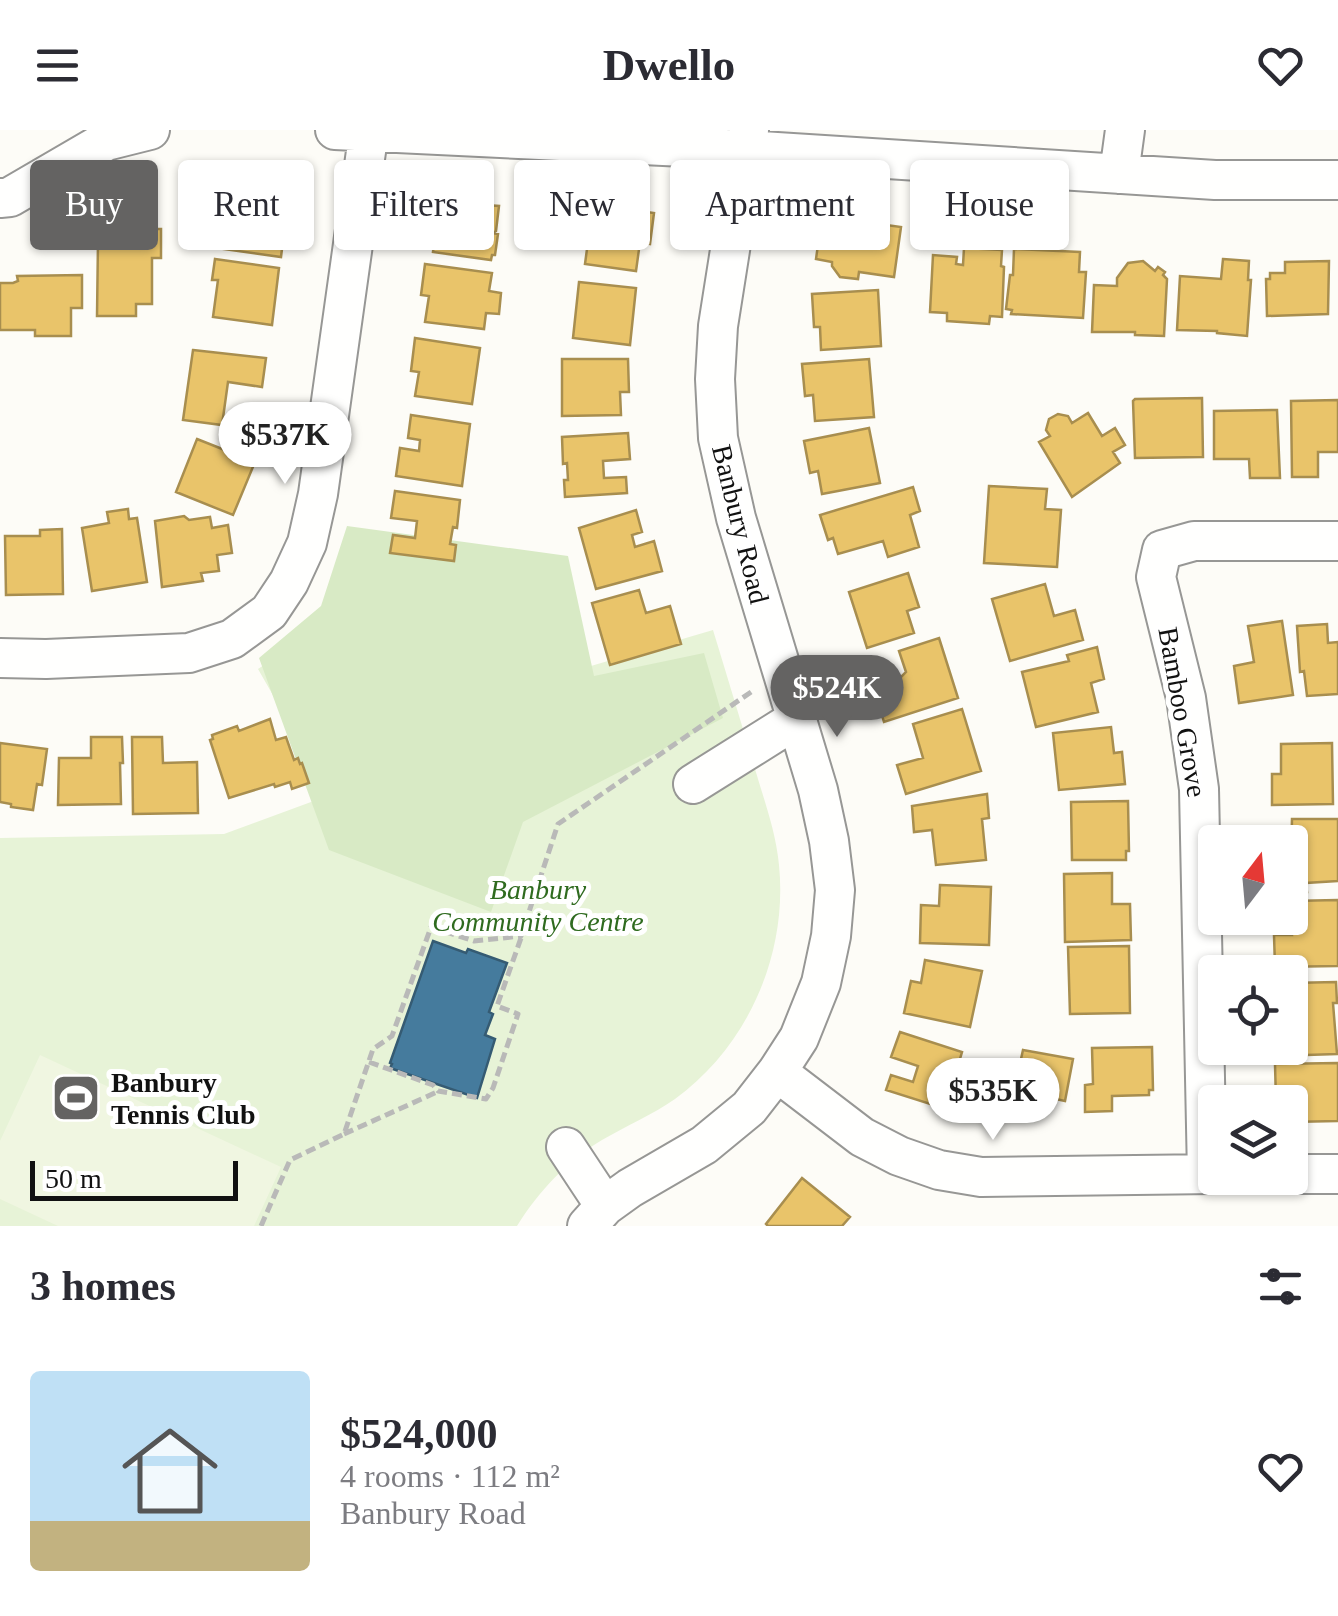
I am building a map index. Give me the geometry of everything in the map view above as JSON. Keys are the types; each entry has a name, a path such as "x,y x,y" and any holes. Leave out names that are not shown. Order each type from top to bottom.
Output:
{"street":[{"path":"0,198 10,197 106,141 150,130"},
{"path":"1119,174 1125,130"},
{"path":"0,658 189,653 232,639 269,612 307,543 318,494 358,131 748,140 1119,174 1215,180 1338,180"},
{"name":"Banbury Road","path":"596,1216 630,1188 704,1145 749,1108 799,1038 821,983 831,936 835,890 830,841 736,518 718,438 718,326 748,140"},
{"name":"Bamboo Grove","path":"1208,1085 1199,790 1186,698 1156,577 1162,550 1194,541 1338,540"},
{"path":"694,784 795,720"},
{"path":"777,1072 862,1136 899,1156 938,1170 981,1176 1198,1174"},
{"path":"566,1147 596,1216"},
{"path":"1308,1174 1338,1174"}],"path":[{"path":"261,1226 290,1160 438,1091 486,1098 518,1014 497,1006 558,824 782,672"},
{"path":"344,1134 374,1049 392,1036 432,927 474,940 522,936"},
{"path":"369,1062 433,1085 438,1091"}],"green space":[{"path":"347,526 568,556 594,676 704,653 723,718 523,822 491,912 329,850 259,658 321,606"},
{"name":"Banbury Community Centre","path":"713,630 772,828 780,898 777,932 758,996 723,1053 675,1099 577,1157 544,1189 517,1226 0,1226 0,838 224,834 330,795 258,669 273,659 574,671"},
{"name":"Banbury Tennis Club","path":"40,1055 281,1167 254,1226 58,1226 0,1199 0,1141"}],"building: Homes":[{"path":"494,206 499,206 494,232"},
{"path":"650,212 654,213 650,244"},
{"path":"890,225 901,227 894,277 859,272 858,279 840,277 832,262 816,259 817,250 890,250"},
{"path":"161,229 161,258 152,258 152,304 136,304 136,316 97,316 98,250 158,250"},
{"path":"494,233 498,234 495,255 491,260 433,252 494,250"},
{"path":"231,250 282,250 281,257"},
{"path":"587,250 639,250 636,271 585,264"},
{"path":"964,250 1002,250 1002,317 990,316 989,324 947,321 947,313 930,312 933,255 957,257 956,264 963,265"},
{"path":"1014,250 1080,252 1079,272 1086,272 1083,318 1011,314 1012,310 1006,309"},
{"path":"215,259 279,268 272,325 213,317 218,280 212,280"},
{"path":"1223,259 1249,261 1247,336 1177,330 1180,276 1221,279"},
{"path":"1143,261 1155,271 1158,267 1165,272 1167,279 1164,336 1092,332 1094,285 1117,286 1117,278 1128,263"},
{"path":"1329,261 1328,314 1267,316 1266,279 1270,279 1270,273 1285,273 1285,262"},
{"path":"425,264 492,273 489,291 501,293 499,314 486,313 484,329 425,322 429,296 421,295"},
{"path":"82,275 82,308 71,308 71,336 35,336 35,330 0,330 0,283 18,281 17,276"},
{"path":"579,282 636,288 630,345 573,338"},
{"path":"878,290 881,346 821,350 820,327 814,327 812,294"},
{"path":"415,338 480,348 472,404 415,396 419,372 411,371"},
{"path":"193,350 266,358 262,387 228,382 222,425 183,420"},
{"path":"562,359 628,359 629,392 620,392 621,415 562,416"},
{"path":"869,359 874,417 815,421 813,395 805,396 802,364"},
{"path":"1202,398 1203,457 1135,458 1135,399"},
{"path":"1338,400 1338,452 1318,452 1318,477 1292,477 1291,401"},
{"path":"1277,410 1280,478 1250,478 1249,459 1214,459 1214,411"},
{"path":"1088,413 1102,436 1115,428 1125,445 1113,452 1120,463 1072,497 1039,442 1050,436 1046,430 1049,419 1058,414 1068,416 1072,423"},
{"path":"411,415 470,424 462,486 396,476 400,448 419,451 420,440 408,438"},
{"path":"869,428 880,483 822,494 818,471 810,473 804,441"},
{"path":"628,433 630,459 603,461 604,478 626,477 627,493 565,497 564,480 568,480 562,437"},
{"path":"197,439 255,462 233,515 176,492"},
{"path":"989,486 1047,489 1045,509 1061,510 1057,567 984,563"},
{"path":"913,487 920,511 910,515 919,547 888,557 883,541 838,554 833,538 828,540 820,515"},
{"path":"395,491 460,500 457,528 453,527 450,544 456,545 454,561 390,553 393,535 415,538 417,521 391,518"},
{"path":"128,509 129,519 137,518 147,582 92,591 82,528 109,523 107,512"},
{"path":"636,510 642,532 632,535 635,547 654,541 662,571 596,589 579,528"},
{"path":"184,516 189,520 210,517 212,528 228,525 232,553 217,555 219,571 201,573 203,581 162,587 155,521"},
{"path":"62,529 63,594 6,595 5,536 40,536 40,530"},
{"path":"908,573 919,607 907,611 914,633 867,648 849,592"},
{"path":"1045,584 1054,616 1075,610 1083,640 1010,661 992,599"},
{"path":"639,590 646,613 670,606 681,644 610,665 592,603"},
{"path":"1282,621 1293,695 1239,703 1234,666 1254,662 1248,626"},
{"path":"1327,624 1328,643 1338,642 1338,694 1307,696 1304,671 1300,672 1297,626"},
{"path":"939,638 958,698 884,722 875,693 901,685 899,679 906,672 899,651"},
{"path":"1097,647 1104,679 1091,683 1098,712 1036,727 1022,672 1069,661 1067,655"},
{"path":"962,709 981,771 906,794 897,765 923,758 913,724"},
{"path":"270,719 276,740 286,737 294,760 298,758 302,763 309,783 292,789 290,782 275,787 274,784 229,798 210,740 212,735 237,726 239,731"},
{"path":"1111,727 1114,753 1122,752 1125,784 1059,790 1053,733"},
{"path":"91,737 122,737 121,804 58,805 59,758 91,758"},
{"path":"132,737 162,737 163,763 197,762 198,813 133,814"},
{"path":"0,743 47,749 42,785 37,784 33,810 0,802"},
{"path":"1332,743 1333,804 1272,805 1272,774 1281,774 1281,744"},
{"path":"987,794 989,818 982,819 986,860 936,865 932,830 914,832 912,806"},
{"path":"1128,801 1126,860 1072,860 1071,802"},
{"path":"1292,819 1338,819 1338,881 1308,883 1308,825 1292,825"},
{"path":"1112,873 1112,904 1130,904 1131,940 1065,942 1064,874"},
{"path":"940,885 991,887 989,945 920,943 921,905 939,906"},
{"path":"1338,900 1338,966 1308,966 1308,955 1275,955 1274,935 1308,935 1308,901"},
{"path":"1129,946 1130,1013 1070,1014 1068,947"},
{"path":"925,960 982,971 970,1027 904,1013 911,981 921,983"},
{"path":"1336,982 1337,1003 1333,1003 1337,1054 1308,1055 1308,983"},
{"path":"900,1032 962,1052 954,1079 950,1077 945,1092 951,1095 946,1109 886,1090 891,1075 913,1082 918,1066 891,1057"},
{"path":"1152,1047 1153,1090 1149,1090 1149,1095 1112,1096 1112,1111 1085,1112 1085,1085 1093,1084 1092,1048"},
{"path":"1023,1050 1073,1059 1065,1101 1042,1096 1039,1115 1010,1109"},
{"path":"1338,1063 1338,1121 1308,1122 1308,1085 1276,1085 1275,1065"},
{"path":"802,1178 850,1217 842,1226 766,1224"}],"building: Public":[{"path":"433,941 507,963 489,1012 493,1014 485,1035 495,1039 477,1098 390,1068"}],"place":[{"name":"Banbury Tennis Club","path":"76,1098"}]}
